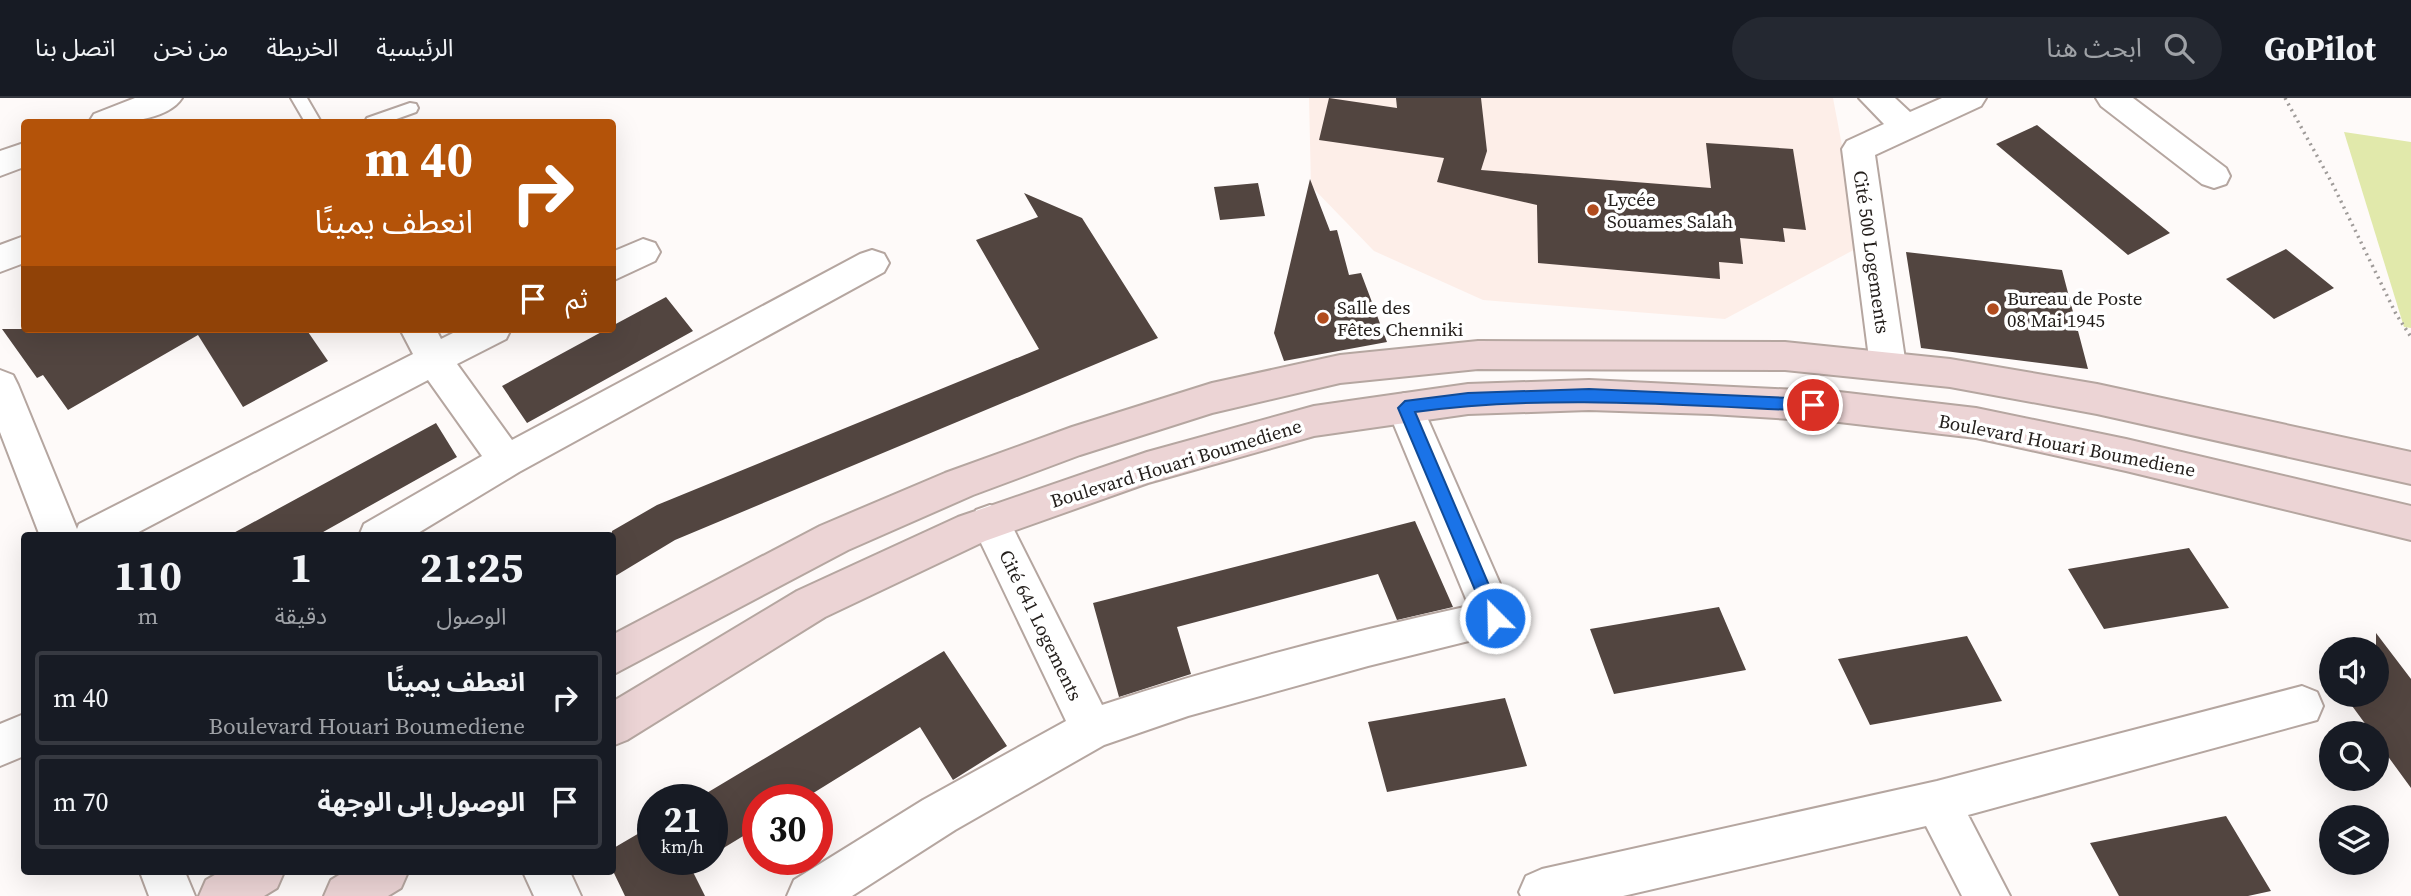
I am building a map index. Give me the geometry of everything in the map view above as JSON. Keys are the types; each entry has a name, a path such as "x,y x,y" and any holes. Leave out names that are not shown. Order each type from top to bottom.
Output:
{"main road":[{"path":"616,654 834,538 959,484 1072,442 1225,395 1340,369 1478,355 1785,356 1950,373 2097,398 2411,468"},
{"name":"Boulevard Houari Boumediene","path":"616,724 811,604 990,522 1147,468 1314,421 1468,399 1589,395 1711,399 1839,407 1976,423 2126,454 2411,523"},
{"path":"347,896 380,875"}],"street":[{"path":"112,119 166,98"},
{"path":"1875,98 1907,127"},
{"name":"Cité 500 Logements","path":"1888,366 1858,149 1970,98"},
{"path":"2112,98 2214,177"},
{"path":"0,164 21,155"},
{"path":"0,259 21,250"},
{"path":"616,266 643,252"},
{"path":"385,532 506,461 872,263"},
{"path":"100,532 426,344 475,333"},
{"path":"426,344 506,461"},
{"path":"0,385 58,532"},
{"path":"810,896 939,815 1091,729 1188,695 1495,618 1405,408"},
{"name":"Cité 641 Logements","path":"990,522 1091,729"},
{"path":"1544,896 1542,892 1937,802 2302,706"},
{"path":"0,746 21,736"},
{"path":"1937,802 1987,896"},
{"path":"164,875 172,896"},
{"path":"548,875 558,896"}],"lane":[{"path":"299,98 311,119"},
{"path":"379,119 408,103 417,119"}],"path":[{"path":"2284,98 2332,183 2396,314 2411,337"}],"shaded area":[{"name":"Lycée Souames Salah","path":"1309,98 1833,98 1861,246 1725,319 1483,300 1374,251 1311,186"}],"green space":[{"path":"2344,132 2411,142 2411,328 2404,327"}],"building":[{"path":"1329,98 1397,108 1396,98 1481,98 1487,151 1481,170 1711,188 1706,143 1793,149 1806,230 1783,228 1785,242 1740,238 1743,264 1719,262 1720,279 1538,263 1537,205 1437,182 1444,158 1319,140"},
{"path":"2037,125 2170,233 2128,255 1996,144"},
{"name":"Salle des Fêtes Chenniki","path":"1310,179 1330,231 1337,230 1349,275 1361,273 1387,342 1284,361 1274,333"},
{"path":"1258,183 1265,216 1220,220 1214,187"},
{"path":"1024,193 1082,218 1158,338 675,540 616,576 616,532 612,531 657,505 1039,349 976,240 1038,217"},
{"path":"2286,249 2334,288 2274,319 2226,279"},
{"name":"Bureau de Poste 08 Mai 1945","path":"1906,252 2062,270 2088,369 1921,348"},
{"path":"666,297 693,331 527,423 502,386 600,333 616,333 616,324"},
{"path":"2,329 21,329 21,333 309,333 328,361 243,407 198,335 68,410 43,375 37,378"},
{"path":"436,423 457,457 323,532 235,532"},
{"path":"1415,521 1453,607 1397,620 1378,574 1177,627 1191,674 1119,697 1093,603"},
{"path":"2189,548 2229,608 2104,629 2068,569"},
{"path":"1719,607 1746,670 1614,694 1590,629"},
{"path":"1967,636 2002,701 1870,725 1838,659"},
{"path":"2389,650 2411,679 2411,788 2389,758 2389,721 2363,721 2353,707 2389,707"},
{"path":"944,651 1007,746 953,780 920,727 828,784 742,784 742,837 728,845 728,784 722,784"},
{"path":"1505,698 1527,766 1387,792 1368,722"},
{"path":"2226,816 2271,891 2248,896 2119,896 2090,843"},
{"path":"637,834 637,875 694,875 705,896 625,896 616,875 616,847"}],"place":[{"name":"Lycée Souames Salah","path":"1593,210"},
{"name":"Bureau de Poste 08 Mai 1945","path":"1993,309"},
{"name":"Salle des Fêtes Chenniki","path":"1323,318"}],"route":[{"path":"1495,618 1405,408 1468,399 1589,395 1813,405"}]}
